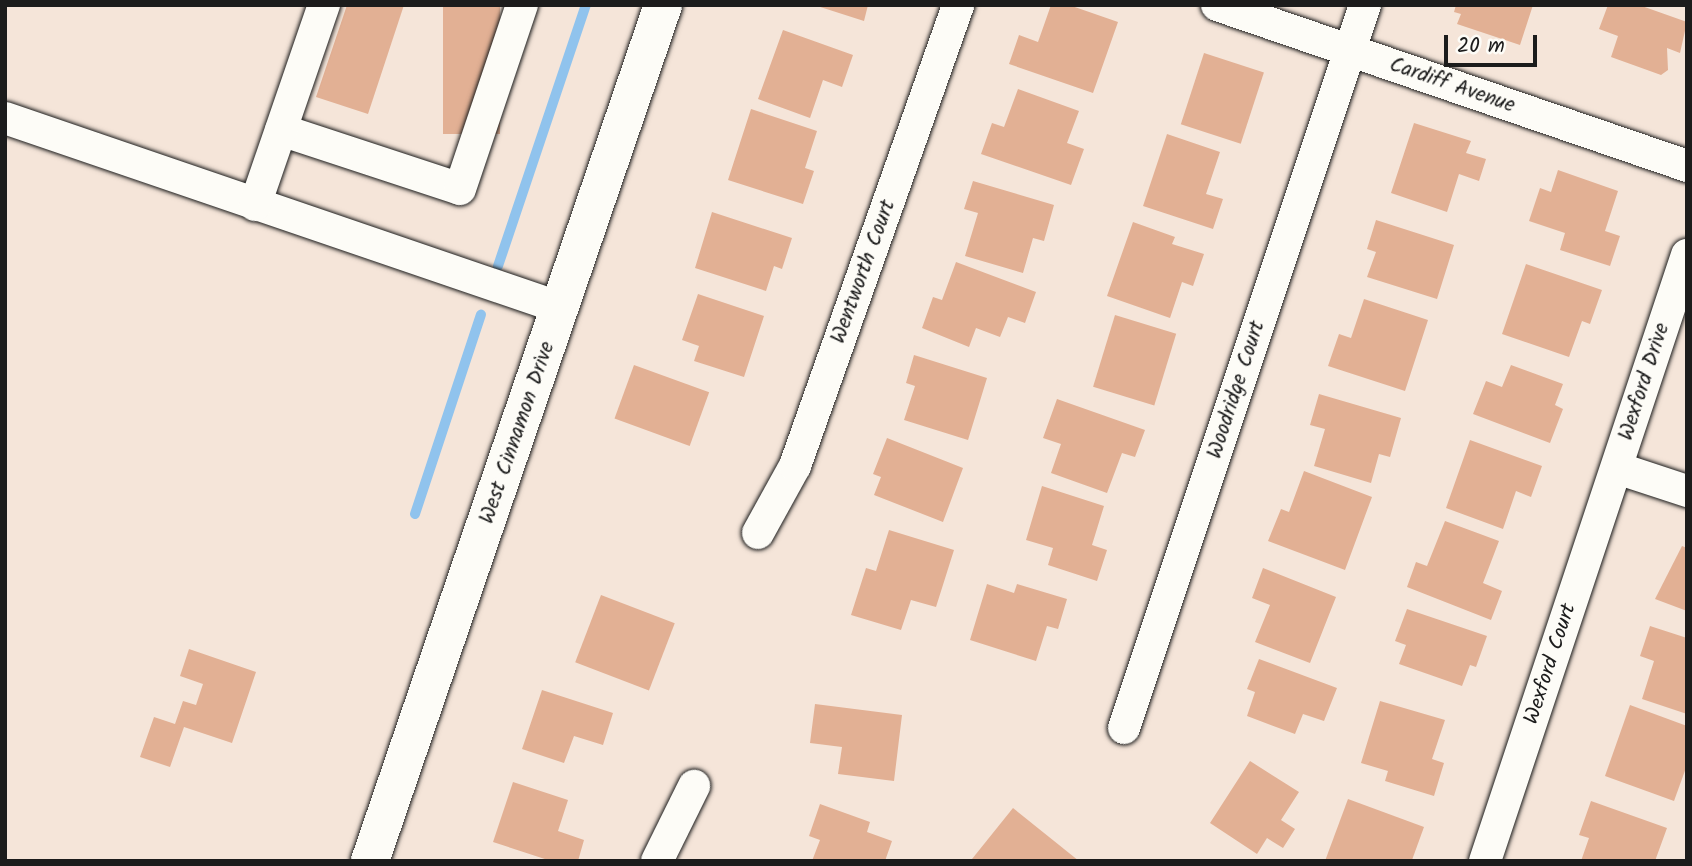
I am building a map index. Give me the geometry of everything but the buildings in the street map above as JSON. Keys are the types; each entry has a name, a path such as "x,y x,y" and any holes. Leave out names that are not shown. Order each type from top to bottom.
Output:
{"main road":[{"name":"West Cinnamon Drive","path":"370,861 663,5"}],"street":[{"path":"256,205 324,5"},
{"path":"281,130 460,188 522,5"},
{"name":"Wentworth Court","path":"758,533 795,466 958,5"},
{"name":"Cardiff Avenue","path":"1217,5 1687,166"},
{"name":"Woodridge Court","path":"1124,729 1365,5"},
{"path":"5,118 561,308"},
{"name":"Wexford Drive","path":"1617,468 1687,255"},
{"path":"1617,468 1687,491"},
{"name":"Wexford Court","path":"1485,861 1617,468"},
{"path":"657,861 694,786"}],"waterway":[{"path":"498,266 586,5"},
{"path":"415,514 481,315"}]}
